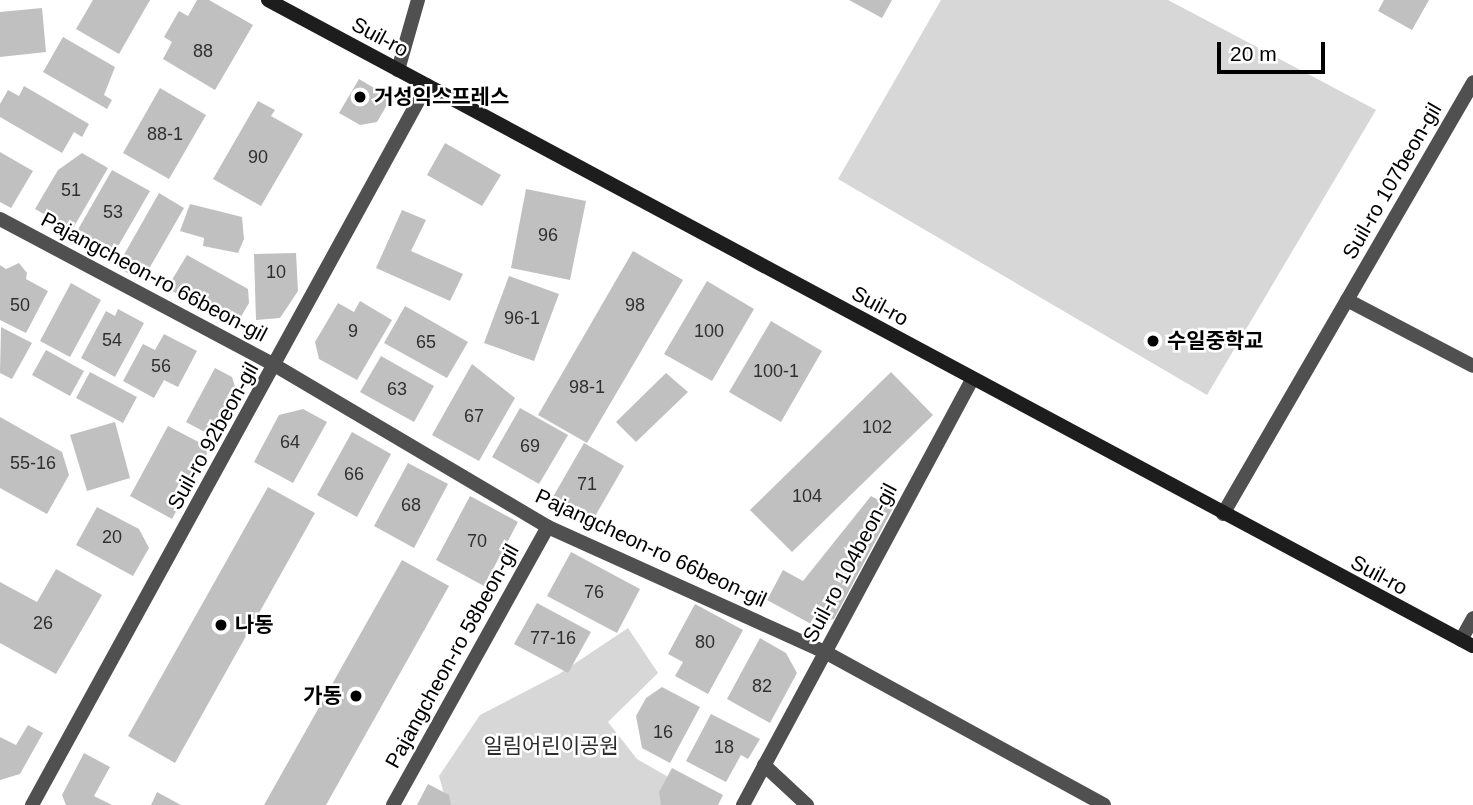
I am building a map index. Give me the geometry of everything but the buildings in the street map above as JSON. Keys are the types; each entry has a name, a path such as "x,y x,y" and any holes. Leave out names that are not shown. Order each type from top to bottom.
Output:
{"street":[{"name":"Suil-ro","path":"268,0 972,380 1467,643"},
{"path":"398,70 418,0"},
{"name":"Suil-ro 107beon-gil","path":"1223,514 1473,82"},
{"name":"Suil-ro 92beon-gil","path":"32,805 276,366 426,85"},
{"name":"Pajangcheon-ro 66beon-gil","path":"0,219 276,366 548,527 825,652 1104,805"},
{"path":"1347,300 1473,366"},
{"name":"Suil-ro 104beon-gil","path":"743,805 972,380"},
{"name":"Pajangcheon-ro 58beon-gil","path":"393,805 548,527"},
{"path":"1467,643 1473,618"},
{"path":"764,765 807,805"}],"green space":[{"path":"941,0 1168,0 1376,110 1207,395 838,179"},
{"name":"일림어린이공원","path":"628,628 658,673 608,722 637,759 717,805 447,805 439,776 480,715 559,674"}],"place":[{"name":"거성익스프레스","path":"360,97"},
{"name":"수일중학교","path":"1153,341"},
{"name":"나동","path":"221,625"},
{"name":"가동","path":"356,696"}]}
